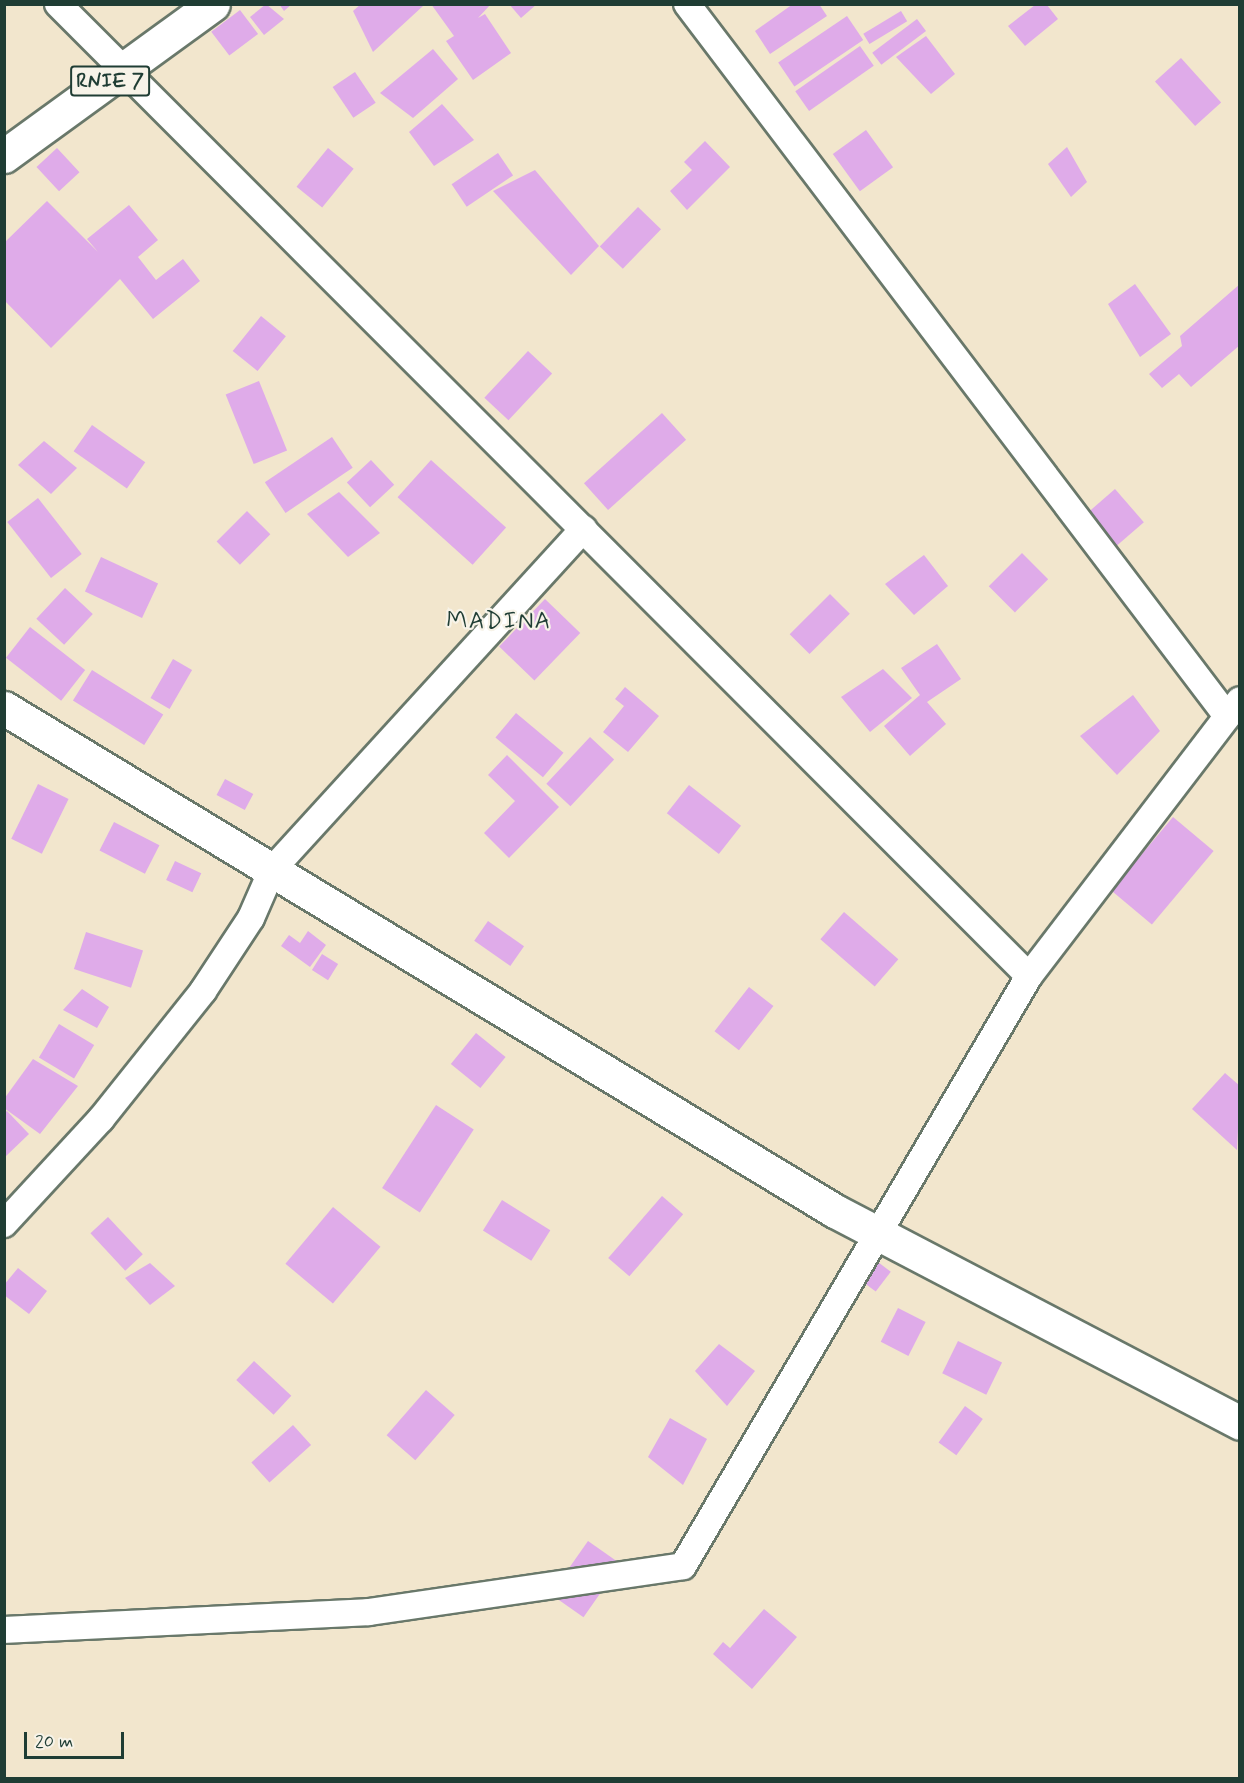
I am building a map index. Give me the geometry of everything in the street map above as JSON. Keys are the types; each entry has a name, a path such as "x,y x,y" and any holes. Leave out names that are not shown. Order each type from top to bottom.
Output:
{"street":[{"path":"58,4 1029,976"},
{"name":"RNIE 7","path":"4,156 126,70 213,4"},
{"path":"4,1630 369,1612 683,1566 1029,976 1233,708 687,4"},
{"path":"4,1224 101,1119 203,991 250,918 272,870 583,529"},
{"path":"4,708 877,1234 1239,1424"}],"building":[{"path":"266,4 284,19 264,35 250,17"},
{"path":"279,4 292,4 284,11"},
{"path":"361,4 421,4 423,6 373,52 353,11"},
{"path":"431,4 491,4 478,18 485,14 511,53 473,80 446,41 454,36"},
{"path":"509,4 537,4 521,18"},
{"path":"793,4 819,4 827,16 770,54 755,31"},
{"path":"1035,5 1047,5 1058,19 1025,46 1008,26"},
{"path":"240,10 258,34 229,56 211,32"},
{"path":"901,11 907,21 869,44 863,34"},
{"path":"847,16 863,40 794,86 778,62"},
{"path":"917,19 926,31 881,65 872,53"},
{"path":"926,36 955,74 931,94 896,57"},
{"path":"860,46 874,66 809,111 795,91"},
{"path":"433,49 458,79 413,118 380,93"},
{"path":"1181,58 1221,103 1195,126 1155,81"},
{"path":"355,72 376,103 353,118 333,87"},
{"path":"442,104 474,140 434,166 409,132"},
{"path":"866,130 893,167 860,191 833,154"},
{"path":"705,141 730,167 687,210 670,191 692,170 684,162"},
{"path":"1067,147 1087,182 1071,197 1048,164"},
{"path":"57,148 80,172 59,191 37,167"},
{"path":"328,148 354,169 322,208 297,187"},
{"path":"498,153 513,175 467,207 452,184"},
{"path":"535,170 599,246 571,275 493,191"},
{"path":"47,201 98,252 87,239 129,205 158,240 138,257 156,280 183,259 200,281 153,319 120,279 51,348 4,300 4,243"},
{"path":"638,207 661,229 623,269 600,247"},
{"path":"1135,284 1171,334 1140,357 1108,304"},
{"path":"1240,284 1240,345 1191,387 1179,374 1162,388 1149,374 1182,346 1180,336"},
{"path":"261,316 286,336 258,371 233,351"},
{"path":"528,351 552,374 508,420 484,398"},
{"path":"259,381 287,451 254,464 226,394"},
{"path":"662,413 686,440 608,510 584,483"},
{"path":"92,425 145,462 127,488 74,451"},
{"path":"332,437 353,468 286,513 265,482"},
{"path":"44,441 77,468 51,494 18,465"},
{"path":"371,460 394,485 370,507 347,483"},
{"path":"431,460 506,528 473,565 398,497"},
{"path":"1115,489 1144,522 1113,549 1084,516"},
{"path":"339,492 380,533 348,557 307,514"},
{"path":"38,498 82,554 51,578 7,522"},
{"path":"247,511 270,534 240,565 217,541"},
{"path":"1022,553 1048,579 1015,612 989,586"},
{"path":"924,555 948,586 914,615 885,584"},
{"path":"101,557 158,584 142,618 85,591"},
{"path":"65,588 93,614 64,645 36,619"},
{"path":"830,594 850,614 809,654 790,634"},
{"path":"545,599 580,633 534,681 499,646"},
{"path":"30,627 85,670 61,701 6,658"},
{"path":"937,644 961,679 927,702 946,724 910,756 884,726 920,695 901,668"},
{"path":"173,659 192,670 170,709 150,698"},
{"path":"883,669 912,698 870,732 841,697"},
{"path":"92,670 163,715 144,745 73,701"},
{"path":"625,687 659,716 628,752 603,732 624,706 615,699"},
{"path":"1133,695 1160,731 1117,775 1080,736"},
{"path":"516,713 563,753 543,777 495,738"},
{"path":"590,737 614,760 570,806 546,784"},
{"path":"507,755 559,807 509,858 484,833 515,801 488,775"},
{"path":"225,779 253,794 245,810 217,795"},
{"path":"38,784 69,799 42,854 11,839"},
{"path":"689,785 741,826 719,854 667,813"},
{"path":"1173,817 1214,851 1152,925 1111,891"},
{"path":"114,822 159,845 145,874 99,851"},
{"path":"175,861 201,873 192,892 166,880"},
{"path":"844,912 898,959 875,986 820,939"},
{"path":"488,921 524,946 510,966 474,941"},
{"path":"308,931 326,945 310,967 281,946 289,935 300,943"},
{"path":"86,932 143,951 131,988 74,969"},
{"path":"322,954 338,964 328,980 312,970"},
{"path":"749,987 773,1006 739,1050 715,1031"},
{"path":"82,989 109,1007 97,1028 63,1010"},
{"path":"59,1024 94,1045 74,1079 39,1057"},
{"path":"476,1033 506,1057 480,1088 451,1064"},
{"path":"33,1059 78,1086 40,1134 4,1108 4,1099"},
{"path":"1225,1073 1240,1086 1237,1150 1192,1109"},
{"path":"436,1105 474,1130 420,1213 382,1188"},
{"path":"7,1111 29,1134 4,1158 4,1113"},
{"path":"662,1196 683,1214 629,1276 608,1258"},
{"path":"502,1200 550,1230 531,1261 483,1231"},
{"path":"333,1207 380,1247 333,1304 285,1264"},
{"path":"108,1217 143,1254 125,1271 90,1233"},
{"path":"870,1256 891,1272 876,1292 855,1276"},
{"path":"150,1263 175,1286 150,1305 125,1278"},
{"path":"18,1268 47,1291 29,1314 4,1295 4,1285"},
{"path":"898,1308 926,1322 908,1356 881,1342"},
{"path":"958,1341 1002,1362 986,1395 942,1373"},
{"path":"719,1344 755,1371 727,1406 695,1371"},
{"path":"254,1361 291,1396 274,1415 236,1380"},
{"path":"426,1390 455,1415 415,1460 387,1435"},
{"path":"965,1406 983,1419 956,1455 939,1442"},
{"path":"670,1418 707,1439 683,1485 648,1457"},
{"path":"293,1425 311,1445 269,1483 251,1462"},
{"path":"588,1541 621,1564 583,1617 551,1594"},
{"path":"764,1609 797,1637 752,1689 713,1654 723,1642 730,1648"}],"district":[{"name":"MADINA","path":"499,622"}]}
